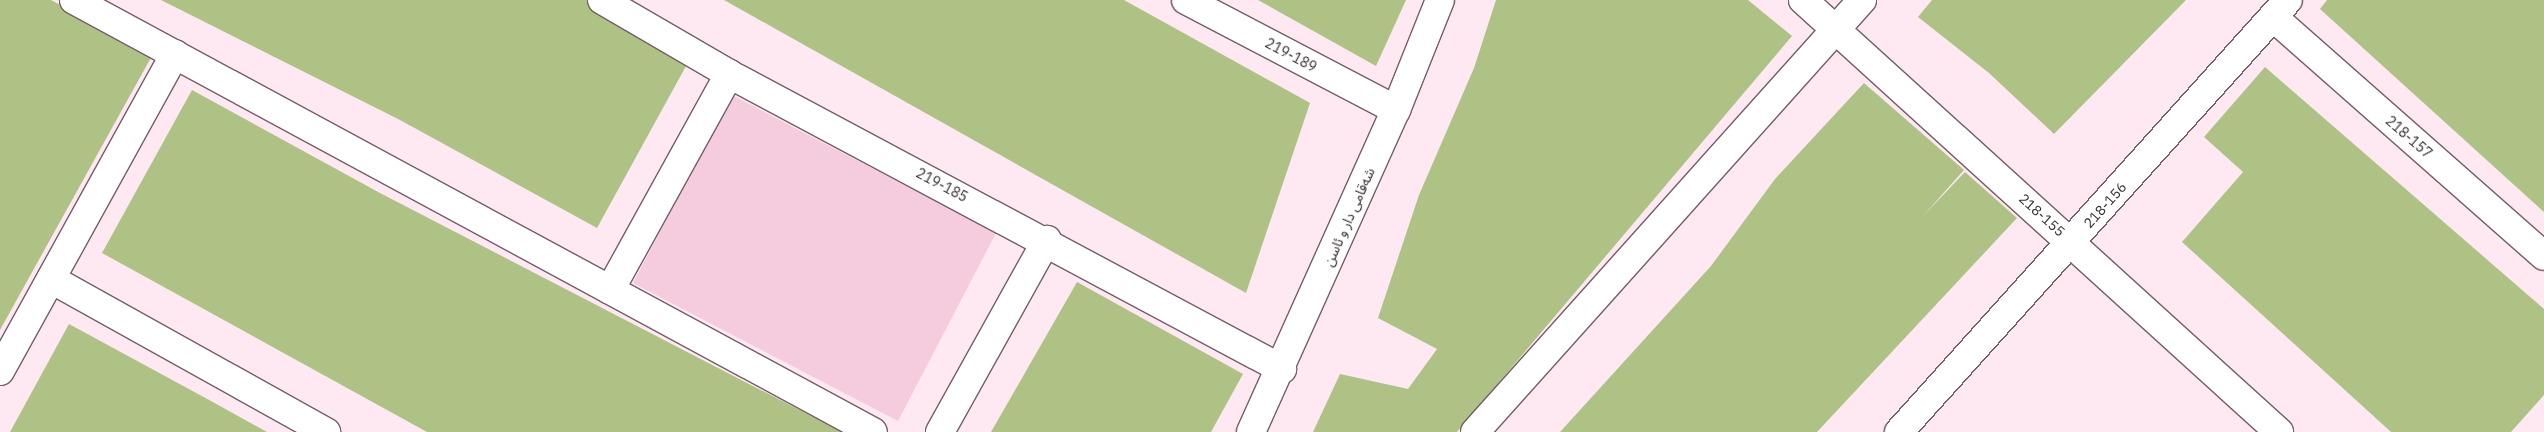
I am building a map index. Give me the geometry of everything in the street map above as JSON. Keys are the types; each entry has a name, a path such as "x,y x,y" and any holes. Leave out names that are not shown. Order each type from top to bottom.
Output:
{"street":[{"path":"74,0 873,432"},
{"name":"219-185","path":"602,0 729,74 1047,240 1282,369"},
{"name":"219-189","path":"1186,0 1396,110"},
{"name":"شەقامی دار و ئاسن","path":"1251,432 1282,369 1396,110 1440,0"},
{"name":"218-155","path":"1802,0 2072,242 2279,432"},
{"path":"1475,432 1862,0"},
{"name":"218-156","path":"1900,432 2281,9"},
{"name":"218-157","path":"2281,9 2544,256"},
{"path":"0,371 175,54"},
{"path":"610,290 729,74"},
{"path":"940,432 1047,240"},
{"path":"51,279 326,432"}],"shaded area":[{"path":"732,95 996,233 898,421 633,283"}],"building":[{"path":"0,0 51,0 153,54 0,330"},
{"path":"161,0 590,0 691,57 597,228 400,120"},
{"path":"724,0 1124,0 1310,103 1246,293"},
{"path":"1258,0 1406,0 1376,66"},
{"path":"1496,0 1748,0 1792,36 1457,432 1313,432 1340,374 1408,389 1437,349 1378,318 1419,195 1474,68"},
{"path":"1932,0 2186,0 2054,134 1989,73 1918,17"},
{"path":"2327,0 2544,0 2544,212 2320,9"},
{"path":"2265,67 2544,309 2544,395 2511,432 2391,432 2182,242 2243,172 2204,137"},
{"path":"1864,83 1964,170 1923,216 1965,172 2017,218 1817,432 1560,432 1711,266 1775,179"},
{"path":"192,90 380,193 842,432 427,432 102,253"},
{"path":"1077,282 1243,374 1211,432 991,432"},
{"path":"69,324 211,401 267,432 10,432"}]}
